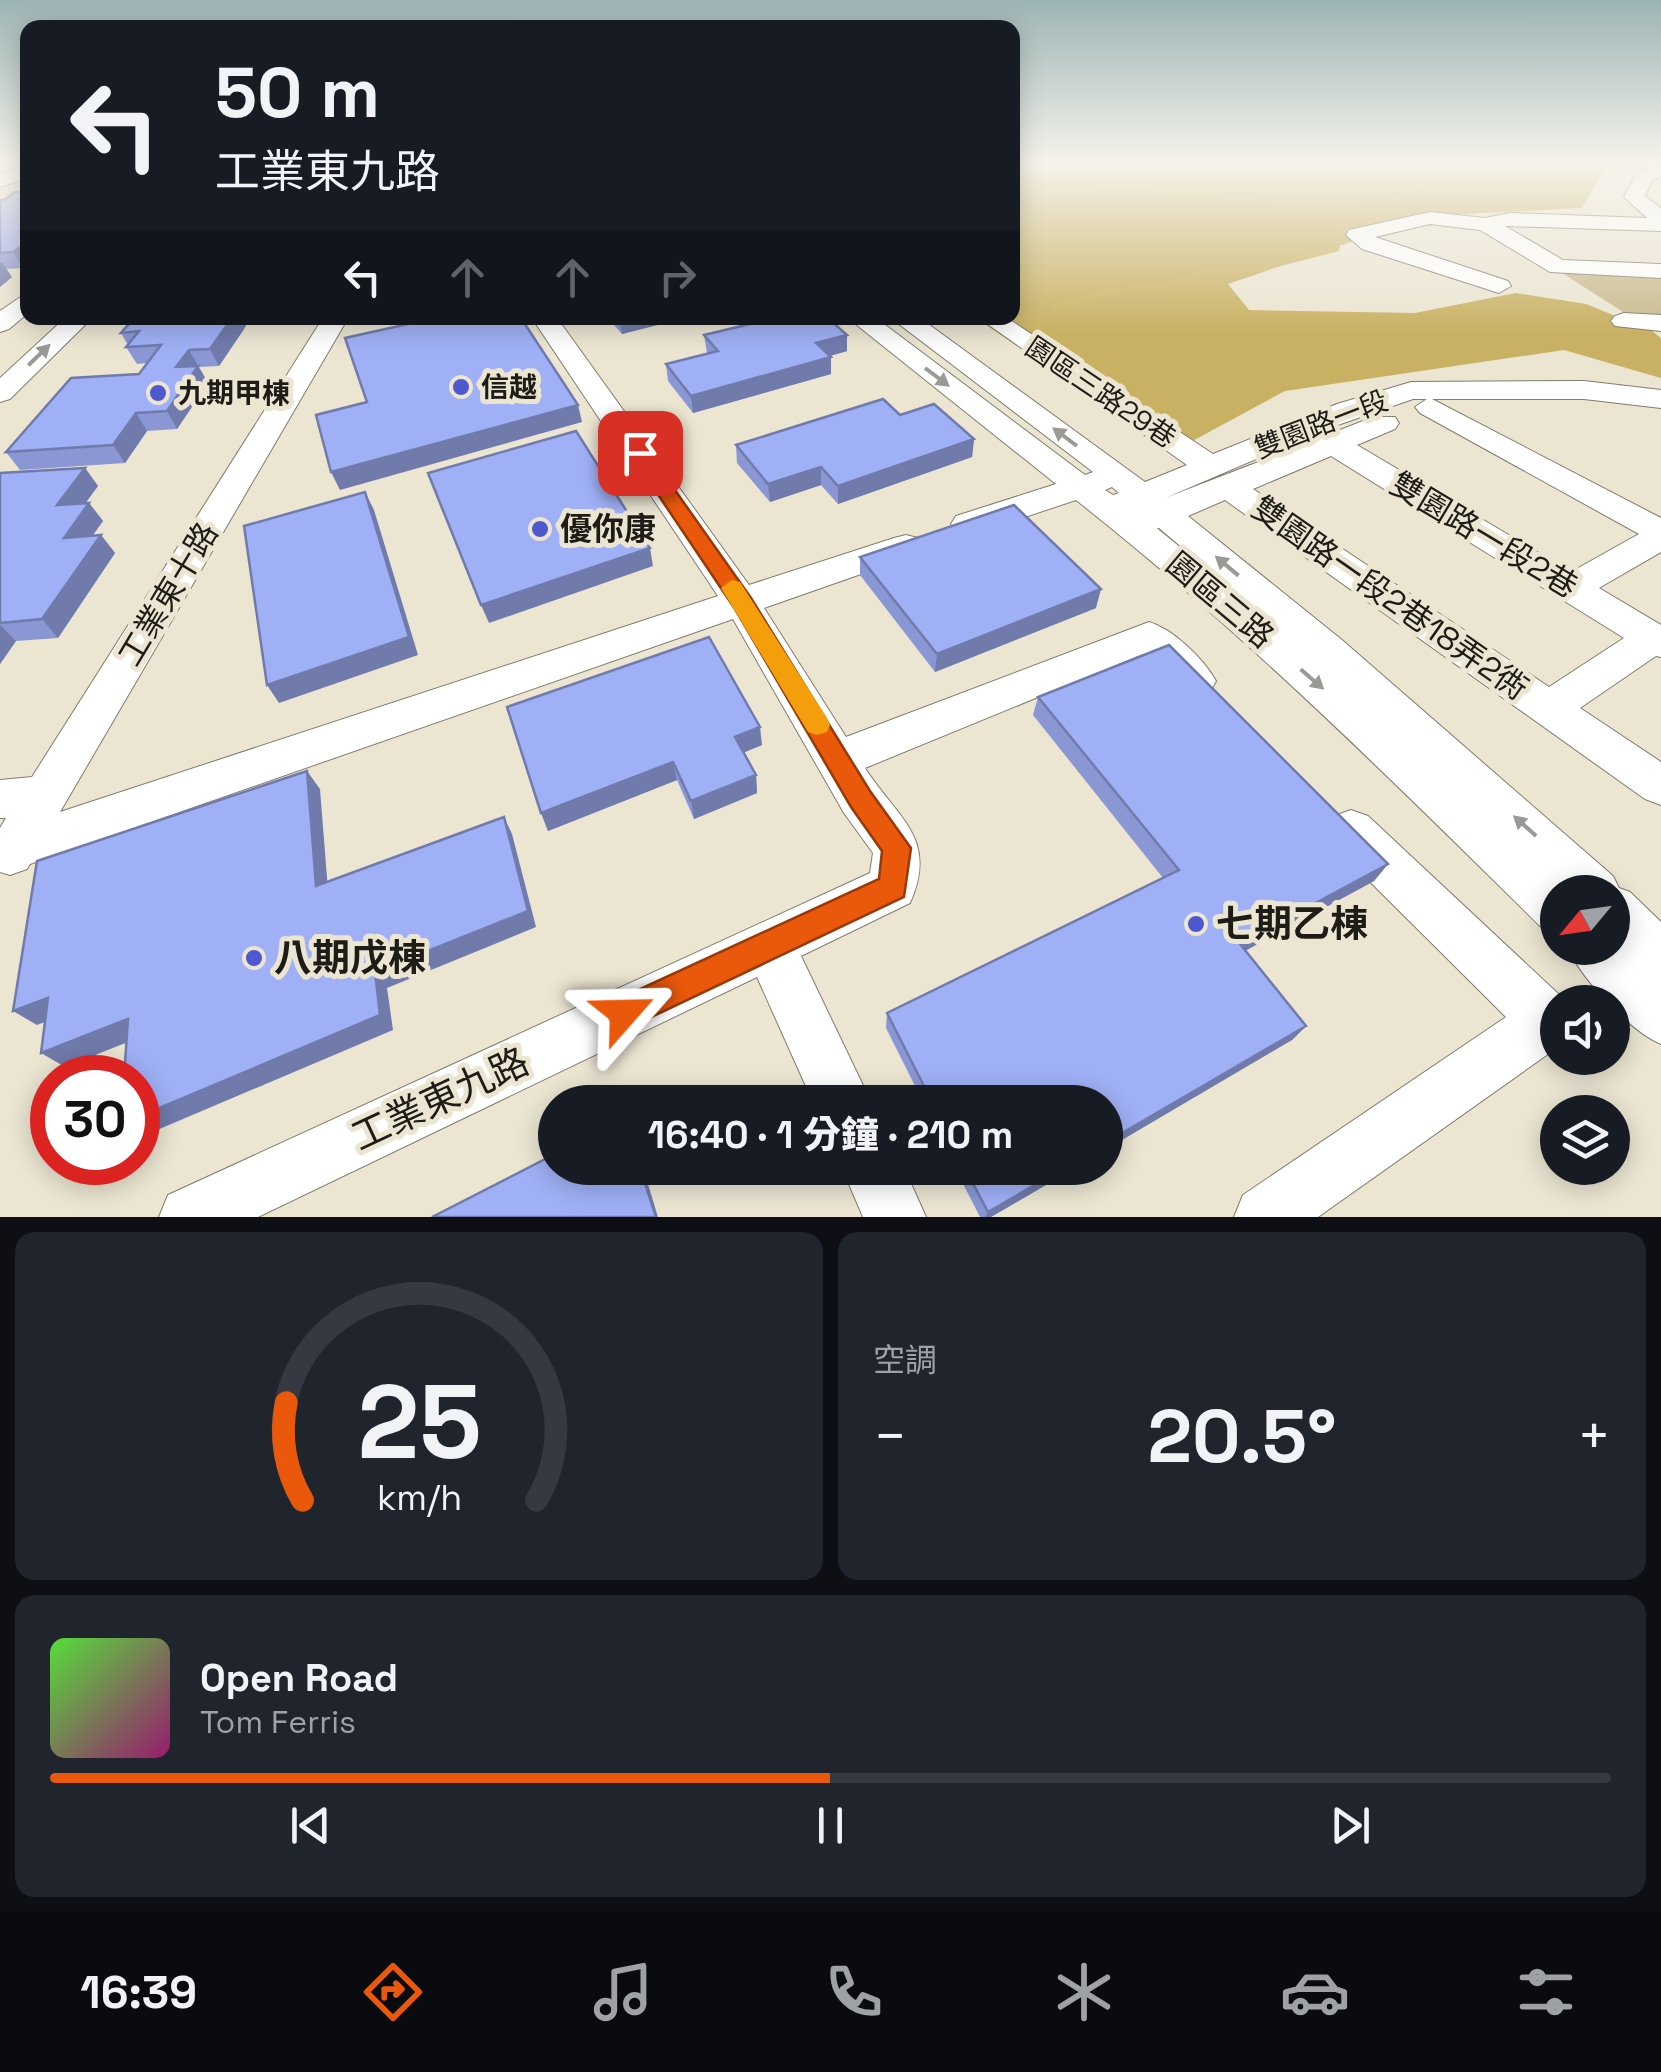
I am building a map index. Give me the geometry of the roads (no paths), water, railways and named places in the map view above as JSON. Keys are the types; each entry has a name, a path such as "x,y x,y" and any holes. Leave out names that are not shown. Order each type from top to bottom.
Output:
{"street":[{"path":"1422,220 1357,235 1370,244 1499,286"},
{"path":"1446,220 1485,224 1506,220"},
{"path":"1550,220 1661,222"},
{"path":"1485,224 1558,267 1661,271"},
{"path":"0,324 20,306"},
{"path":"1624,322 1661,322"},
{"path":"0,359 38,325"},
{"path":"0,393 72,325"},
{"name":"工業東十路","path":"7,859 331,325"},
{"name":"工業東九路","path":"190,1217 893,887 897,848 838,761 743,604 549,325"},
{"name":"園區三路","path":"870,325 1124,501 1328,650 1577,875"},
{"name":"園區三路","path":"912,325 1124,501 1540,892"},
{"name":"園區三路29巷","path":"1001,325 1221,478"},
{"name":"雙園路一段","path":"7,859 743,604 1221,478 1320,436 1411,391 1566,390 1661,400"},
{"name":"雙園路一段","path":"1320,436 1430,407 1522,402 1661,417"},
{"path":"1430,407 1661,534"},
{"name":"雙園路一段2巷","path":"1320,436 1657,640"},
{"name":"雙園路一段2巷18弄2衖","path":"1221,478 1661,786"},
{"path":"1571,588 1661,534"},
{"path":"838,761 1149,636 1234,718"},
{"path":"1549,708 1657,640"},
{"path":"0,799 46,795"},
{"path":"1265,1217 1548,1021 1320,801"},
{"path":"1630,927 1661,958"},
{"path":"768,945 834,1085"},
{"path":"1611,965 1661,1017"},
{"path":"880,1185 895,1217"}],"waterway":[{"path":"1161,286 1210,272 1263,268 1337,249 1342,220"},
{"path":"1055,307 1107,292 1161,286"},
{"path":"1155,288 1161,286"}],"place":[{"name":"信越","path":"461,387"},
{"name":"九期甲棟","path":"158,393"},
{"name":"優你康","path":"540,529"},
{"name":"七期乙棟","path":"1196,924"},
{"name":"八期戊棟","path":"254,958"}]}
